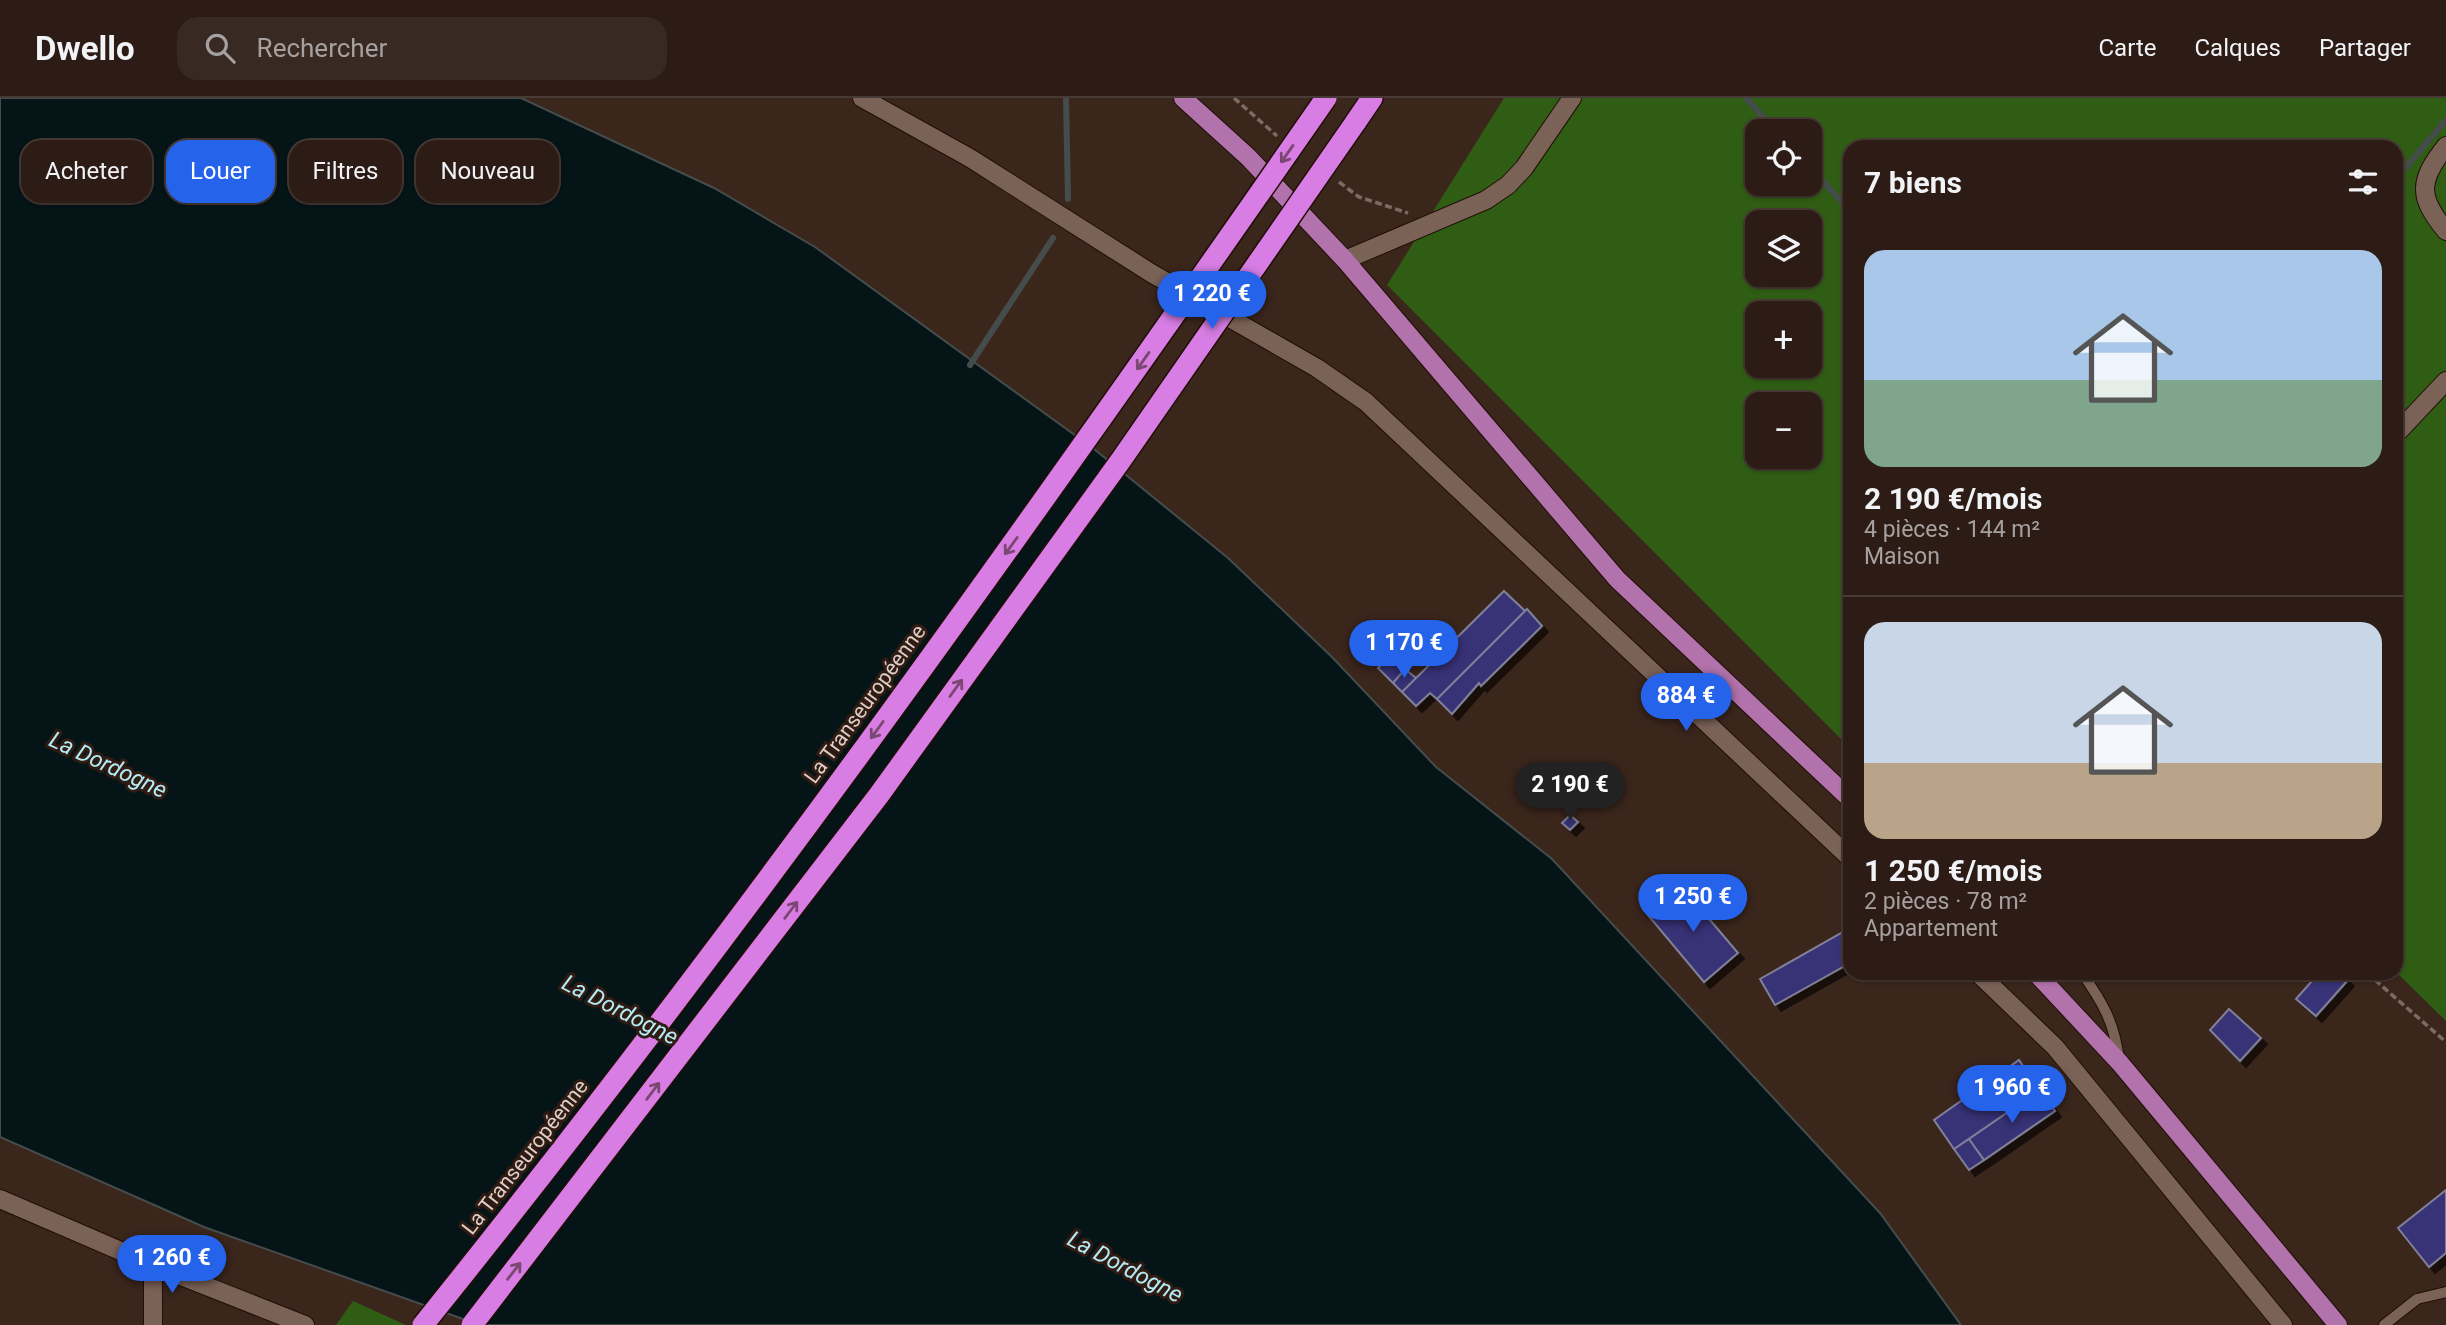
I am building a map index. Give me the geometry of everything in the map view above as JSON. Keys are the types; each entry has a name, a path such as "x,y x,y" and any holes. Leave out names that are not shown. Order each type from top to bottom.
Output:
{"highway":[{"name":"La Transeuropéenne","path":"423,1325 546,1172 848,771 1090,438 1326,98"},
{"path":"472,1325 879,795 1121,460 1371,98"}],"main road":[{"path":"1183,98 1248,157 1345,260 1617,579 1680,642 1843,793"},
{"path":"2043,980 2120,1063 2338,1325"}],"street":[{"path":"862,98 970,158 1152,273 1317,368 1366,402 1843,851"},
{"path":"1345,260 1486,200 1508,185 1524,168 1572,98"},
{"path":"2446,146 2430,167 2423,190 2430,211 2446,231"},
{"path":"2403,427 2446,381"},
{"path":"1985,980 2055,1047 2283,1325"},
{"path":"0,1199 153,1265 305,1325"},
{"path":"153,1265 153,1325"}],"lane":[{"path":"2087,980 2103,1004 2115,1030 2120,1063"},
{"path":"2384,1325 2417,1299 2446,1292"}],"path":[{"path":"2375,980 2446,1042"}],"green space":[{"path":"1504,98 2446,98 2446,1021 2403,979 2403,140 1843,140 1843,741 1387,285"},
{"path":"353,1301 406,1325 336,1325"}],"water":[{"name":"La Dordogne","path":"0,98 521,98 714,188 815,247 1094,449 1228,558 1332,657 1436,767 1552,859 1880,1213 1961,1325 480,1325 204,1227 0,1137"}],"building":[{"path":"1504,591 1525,611 1437,699 1430,693 1416,706 1402,692"},
{"path":"1527,609 1542,626 1481,686 1479,683 1452,714 1437,699"},
{"path":"1389,656 1405,669 1393,683 1378,668"},
{"path":"1405,669 1416,678 1402,692 1393,683"},
{"path":"1570,815 1578,822 1570,830 1562,823"},
{"path":"1682,887 1738,953 1704,982 1647,914"},
{"path":"1843,932 1843,967 1775,1005 1760,979"},
{"path":"2313,980 2348,980 2316,1016 2296,999"},
{"path":"2229,1009 2261,1038 2240,1061 2210,1030"},
{"path":"2019,1060 2040,1090 1954,1149 1934,1120"},
{"path":"2040,1090 2055,1111 1984,1160 1969,1139"},
{"path":"1969,1139 1984,1160 1969,1170 1954,1149"},
{"path":"2446,1190 2446,1253 2429,1267 2398,1228"}],"waterway":[{"path":"1066,98 1068,199"},
{"path":"1746,98 1765,119"},
{"path":"2403,171 2446,120"},
{"path":"1822,180 1843,203"},
{"path":"970,365 1053,238"}]}
